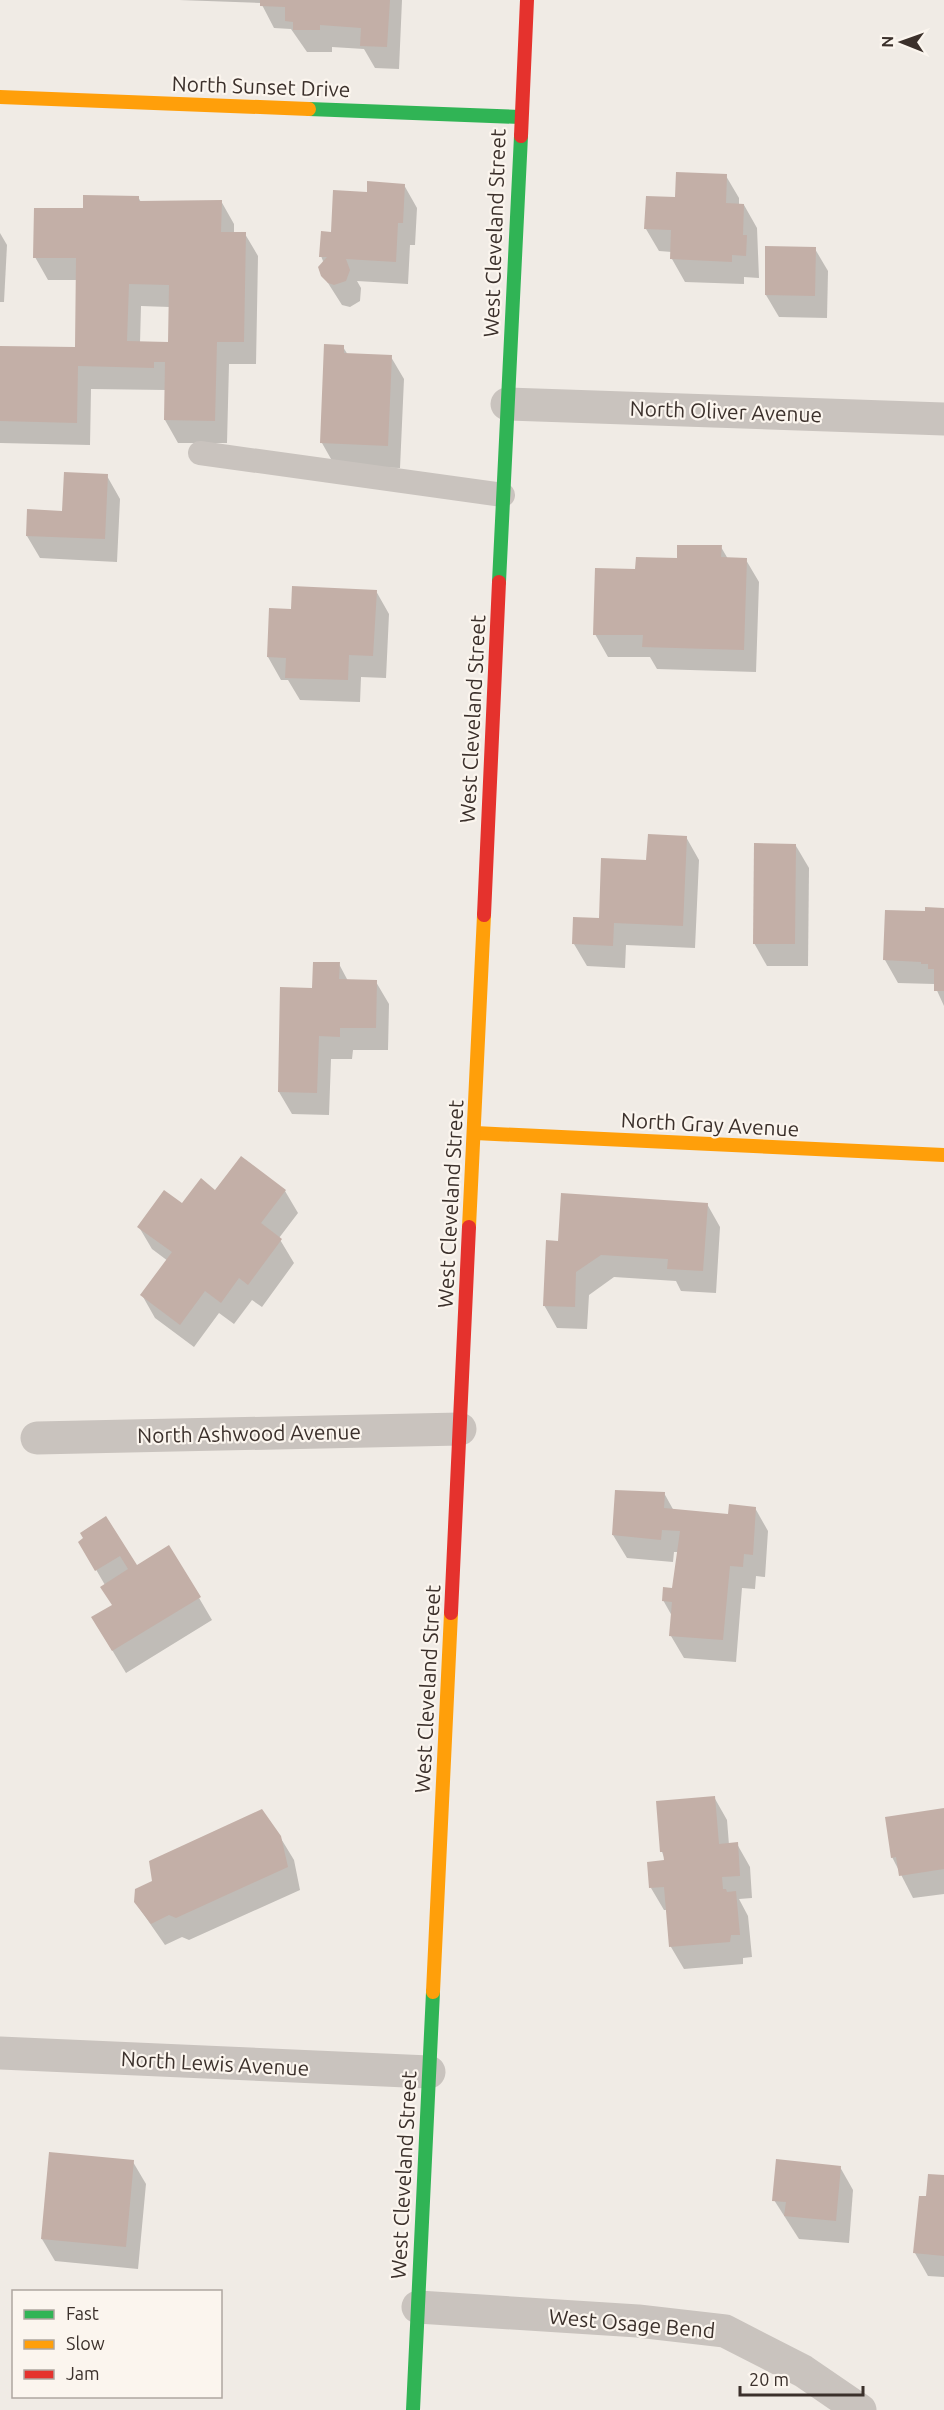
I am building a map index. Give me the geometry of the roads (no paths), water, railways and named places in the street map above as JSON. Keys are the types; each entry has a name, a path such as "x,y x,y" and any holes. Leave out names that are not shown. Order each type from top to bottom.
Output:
{"street":[{"name":"West Cleveland Street","path":"413,2410 527,0"},
{"name":"North Sunset Drive","path":"0,97 520,117"},
{"name":"North Oliver Avenue","path":"507,404 944,419"},
{"name":"North Gray Avenue","path":"475,1133 944,1155"},
{"name":"North Ashwood Avenue","path":"37,1438 460,1429"},
{"name":"North Lewis Avenue","path":"0,2053 429,2072"},
{"name":"West Osage Bend","path":"418,2307 638,2321 725,2331 803,2371 860,2410"}],"lane":[{"path":"200,453 503,495"}]}
